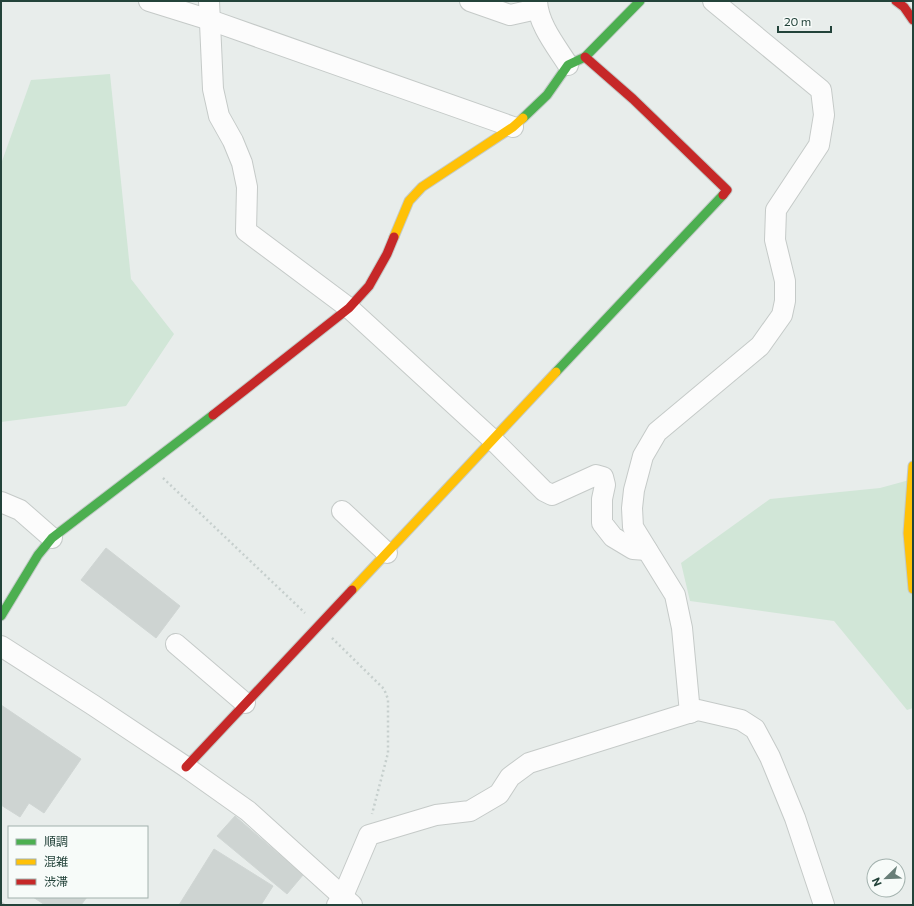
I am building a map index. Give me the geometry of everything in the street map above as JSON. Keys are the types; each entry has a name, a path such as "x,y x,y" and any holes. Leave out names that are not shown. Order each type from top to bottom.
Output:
{"street":[{"path":"148,1 210,11 513,127"},
{"path":"186,767 727,190 634,99 577,61 549,35 537,5 510,15 470,1"},
{"path":"1,616 38,555 52,538 149,465 350,308 369,286 387,254 409,201 422,187 513,127 547,95 577,61 640,1"},
{"path":"690,713 682,628 675,595 634,527 632,508 634,490 643,456 657,432 760,346 782,315 785,301 785,281 776,240 776,210 819,145 824,115 821,90 713,1"},
{"path":"896,1 904,7 913,20"},
{"path":"210,11 213,89 220,116 242,163 247,187 246,231 350,308 493,440 544,491 552,495 596,475 603,477 605,484 602,499 602,523 613,537 633,549 647,550"},
{"path":"913,466 908,533 913,589"},
{"path":"1,502 20,510 52,538"},
{"path":"342,511 387,553"},
{"path":"176,644 245,703"},
{"path":"1,646 93,704 248,811 344,902 369,835 436,815 470,811 499,794 510,777 529,764 698,710 741,720 755,729 770,757 794,818 824,905"}],"green space":[{"path":"110,74 131,279 174,334 126,406 1,422 1,164 31,80"},
{"path":"913,479 913,708 907,710 834,621 690,601 681,563 770,499 880,488"}],"building":[{"path":"106,548 180,606 156,638 81,580"},
{"path":"1,705 81,759 44,813 29,803 20,817 1,805"},
{"path":"235,816 303,875 287,894 217,836"},
{"path":"214,849 273,886 261,905 179,905"},
{"path":"34,898 86,898 81,905 45,905"}],"traffic: fast":[{"path":"523,118 547,95 568,65 585,57 640,1"},
{"path":"556,372 723,195"},
{"path":"1,616 38,555 52,538 213,415"}],"traffic: slow":[{"path":"394,237 409,201 422,187 513,127 523,118"},
{"path":"352,590 556,372"},
{"path":"913,466 908,533 913,589"}],"traffic: jam":[{"path":"896,1 904,7 913,20"},
{"path":"585,57 633,99 727,190 723,195"},
{"path":"213,415 349,308 369,286 387,254 394,237"},
{"path":"186,767 352,590"}]}
